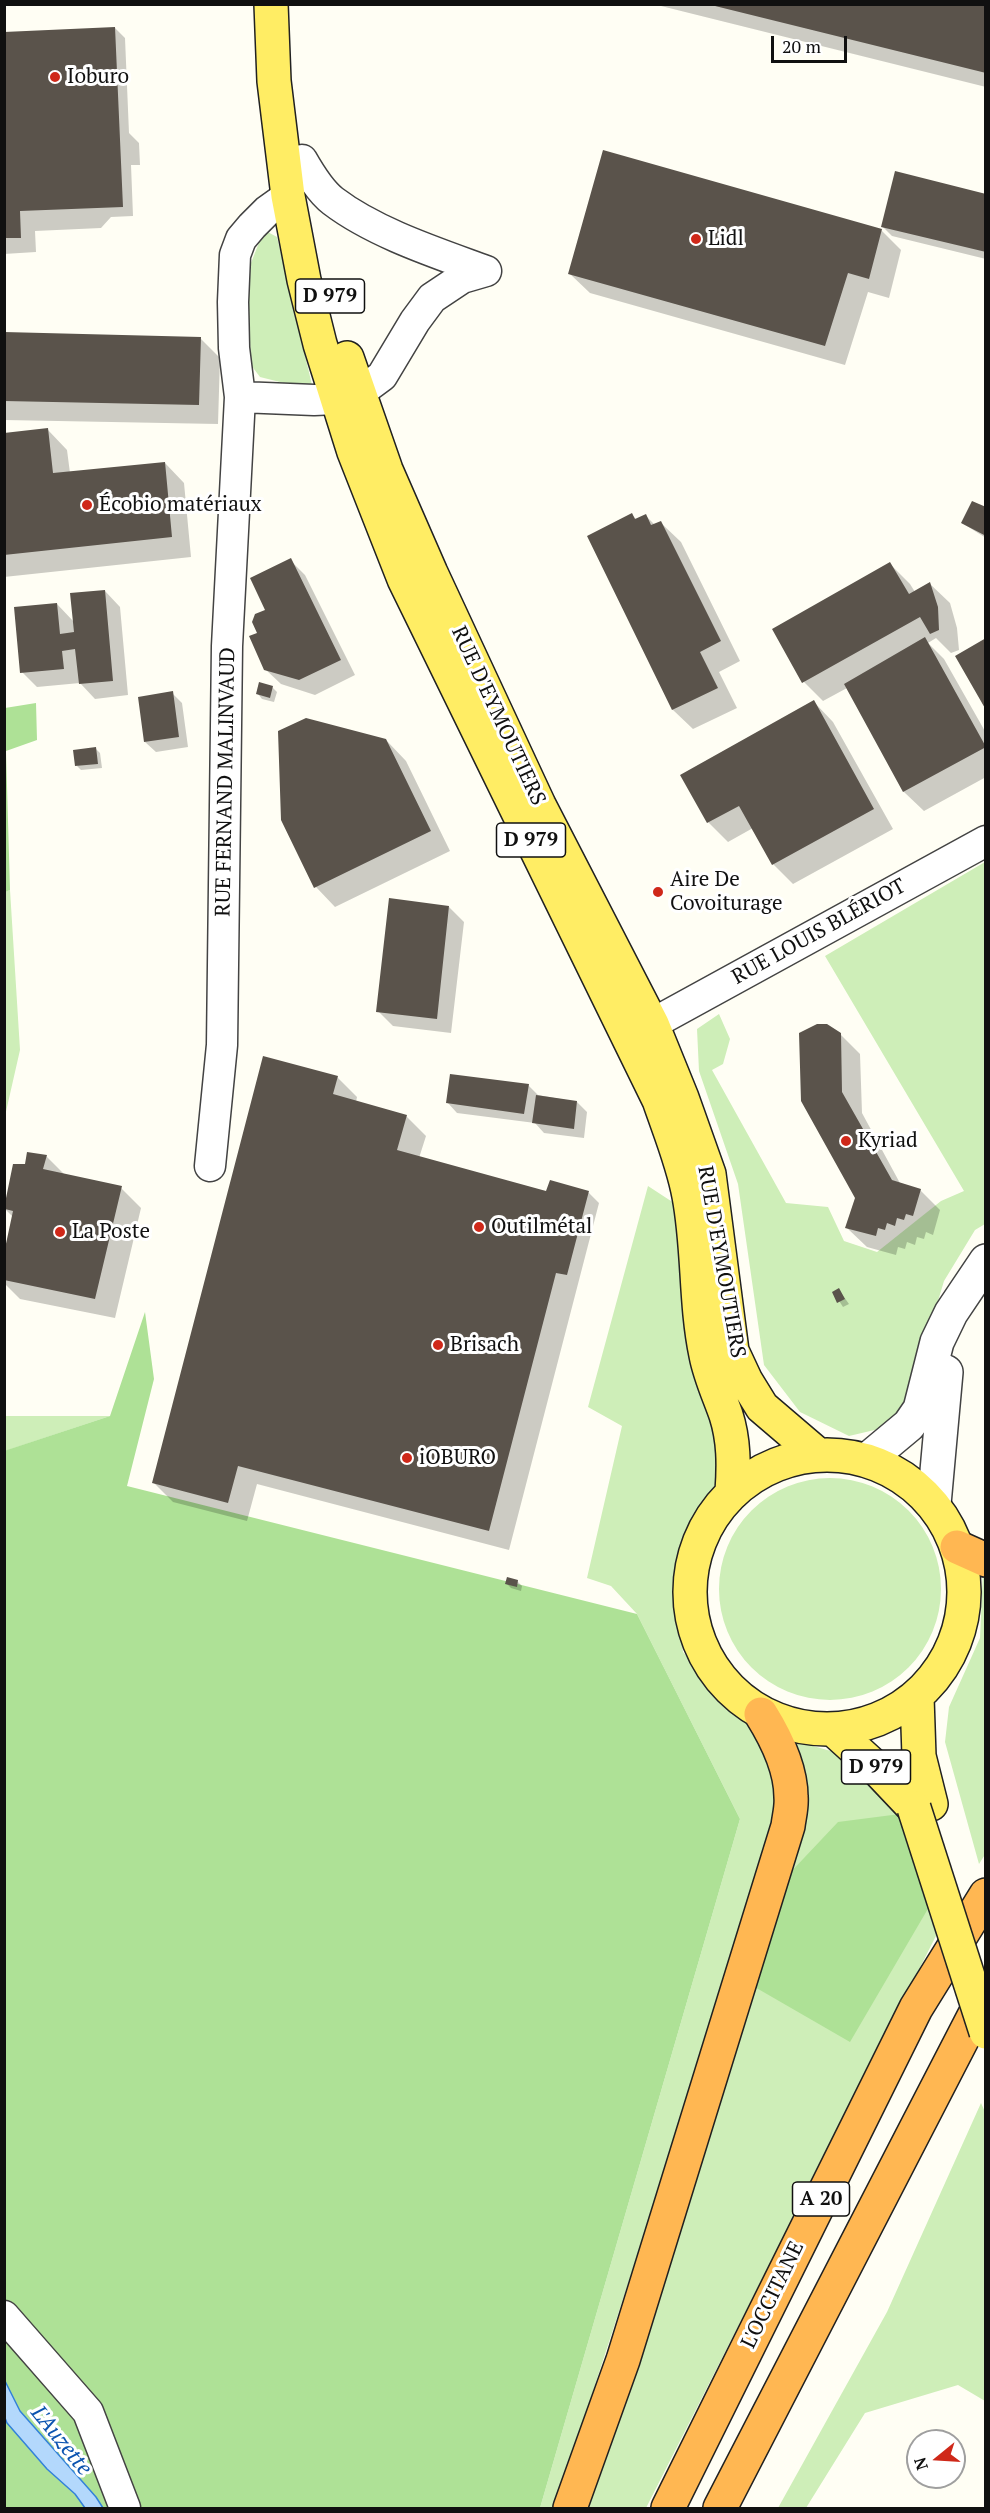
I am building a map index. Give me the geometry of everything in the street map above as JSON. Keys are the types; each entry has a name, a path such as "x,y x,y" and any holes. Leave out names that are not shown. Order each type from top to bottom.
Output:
{"highway":[{"path":"570,2508 622,2360 788,1826 791,1797 785,1769 775,1737 761,1714"},
{"name":"L'OCCITANE","path":"668,2508 915,2008 986,1895"},
{"name":"A 20","path":"720,2508 986,1993"},
{"path":"945,2070 986,2017"}],"main road":[{"name":"D 979","path":"271,4 274,81 288,196 304,280 347,396 354,452 404,579 659,1100 689,1196 705,1353 713,1385 726,1415 732,1441 734,1468 732,1492"},
{"name":"RUE D'EYMOUTIERS","path":"290,4 302,160 347,396 386,470 431,573 539,805 652,1024 709,1174 732,1352 762,1407 817,1454"},
{"path":"817,1454 843,1455 867,1460 903,1477 934,1504 947,1525 971,1554 960,1628 944,1666 917,1697 878,1721 834,1730 801,1728 761,1714 727,1687 702,1652 690,1610 691,1567 706,1526 732,1492 771,1466 817,1454"},
{"name":"D 979","path":"917,1697 922,1806 986,2032"},
{"name":"D 979","path":"834,1730 922,1806 986,1970"}],"street":[{"path":"240,397 276,400 347,396 382,376 415,321 432,298 462,278 486,271 440,254 375,225 332,200 312,177 302,160"},
{"name":"RUE FERNAND MALINVAUD","path":"210,1166 222,1045 227,646 240,397 234,348 235,255 241,239 252,226 267,211 288,196"},
{"name":"RUE LOUIS BLÉRIOT","path":"652,1024 986,841"},
{"path":"867,1460 909,1425 920,1409 937,1342 951,1313 986,1261"},
{"path":"934,1504 951,1313"},
{"path":"4,2316 88,2412 125,2508"}],"green space":[{"path":"264,230 277,237 312,385 296,386 260,377 251,365 247,273"},
{"path":"36,703 37,740 6,751 10,890 5,892 5,708"},
{"path":"985,862 985,1224 975,1230 944,1281 908,1401 883,1428 849,1436 800,1412 764,1365 738,1184 699,1071 697,1029 719,1014 730,1039 723,1064 712,1070 786,1203 828,1207 844,1241 877,1252 941,1201 964,1191 825,956"},
{"path":"10,890 20,1050 5,1116 4,892"},
{"path":"648,1186 674,1203 724,1438 722,1476 704,1500 688,1534 674,1582 683,1652 738,1716 765,1739 783,1798 765,1862 555,2508 540,2508 740,1819 637,1614 611,1586 587,1578 622,1426 588,1407"},
{"path":"145,1312 154,1379 127,1486 637,1614 740,1819 540,2508 5,2508 4,1451 110,1416"},
{"path":"5,1416 110,1416 5,1451"},
{"path":"819,1478 841,1478 873,1486 892,1496 909,1510 923,1527 933,1546 939,1567 941,1589 939,1611 933,1632 923,1651 909,1668 892,1682 862,1696 841,1700 819,1700 798,1696 777,1687 759,1675 744,1660 732,1642 723,1621 719,1600 719,1578 723,1557 732,1536 744,1518 759,1503 777,1491 798,1482"},
{"path":"983,1572 986,1573 986,1853 979,1864 945,1742 949,1707 980,1638"},
{"path":"792,1740 859,1759 902,1817 940,1928 646,2508 584,2508 802,1829 807,1787"},
{"path":"900,1814 929,1907 850,2042 753,1986 787,1876 838,1822"},
{"path":"981,2103 986,2114 985,2401 958,2385 865,2413 806,2508 778,2508 887,2312"}],"water":[{"path":"5,2381 20,2411 96,2497 103,2508 85,2508 75,2494 47,2469 7,2423"}],"building":[{"path":"711,4 986,4 986,73 711,5"},
{"name":"Ioburo","path":"115,27 123,207 20,211 21,238 4,238 4,32"},
{"path":"603,150 882,229 869,279 848,273 825,346 568,274"},
{"path":"895,171 986,194 986,252 881,227"},
{"path":"4,332 201,337 199,405 4,401"},
{"name":"Écobio matériaux","path":"48,428 53,473 165,462 172,537 4,555 4,433"},
{"path":"972,501 986,507 986,536 961,523"},
{"path":"632,513 635,519 646,514 651,525 661,521 721,641 700,652 718,688 672,710 587,536"},
{"path":"291,558 341,660 299,680 264,670 249,636 257,633 252,622 255,614 265,610 250,578"},
{"path":"890,562 909,594 930,582 938,607 939,630 930,634 920,617 802,683 772,629"},
{"path":"105,590 113,681 79,684 75,649 62,651 64,669 20,673 14,607 57,603 60,634 74,632 70,593"},
{"path":"925,637 986,747 903,792 844,684"},
{"path":"986,638 986,710 955,656"},
{"path":"259,682 273,686 270,698 256,694"},
{"path":"173,691 179,737 144,742 138,697"},
{"path":"814,700 874,809 772,865 739,806 707,823 680,775"},
{"path":"306,718 386,739 431,831 314,888 281,820 278,731"},
{"path":"96,747 98,764 75,766 73,750"},
{"path":"389,898 449,906 437,1019 376,1012"},
{"name":"Kyriad","path":"817,1024 827,1024 841,1033 842,1092 892,1180 921,1189 913,1216 906,1214 904,1220 897,1218 895,1226 887,1223 885,1230 878,1228 876,1236 845,1228 855,1198 801,1101 799,1033"},
{"path":"263,1056 338,1076 333,1094 407,1115 397,1150 546,1191 550,1180 589,1191 567,1275 556,1273 489,1531 238,1466 228,1503 152,1483"},
{"path":"450,1074 529,1084 524,1114 446,1103"},
{"path":"536,1095 577,1101 574,1129 532,1123"},
{"name":"La Poste","path":"27,1152 47,1155 43,1169 122,1186 95,1299 4,1280 4,1253 13,1211 5,1209 5,1203 13,1164 25,1164"},
{"path":"839,1288 845,1299 837,1303 832,1292"},
{"path":"507,1577 518,1580 517,1587 505,1584"}],"place":[{"name":"Ioburo","path":"55,77"},
{"name":"Lidl","path":"696,239"},
{"name":"Écobio matériaux","path":"87,505"},
{"name":"Aire De Covoiturage","path":"658,892"},
{"name":"Kyriad","path":"846,1141"},
{"name":"Outilmétal","path":"479,1227"},
{"name":"La Poste","path":"60,1232"},
{"name":"Brisach","path":"438,1345"},
{"name":"iOBURO","path":"407,1458"}],"water label":[{"name":"L'Auzette","path":"61,2441"}]}
